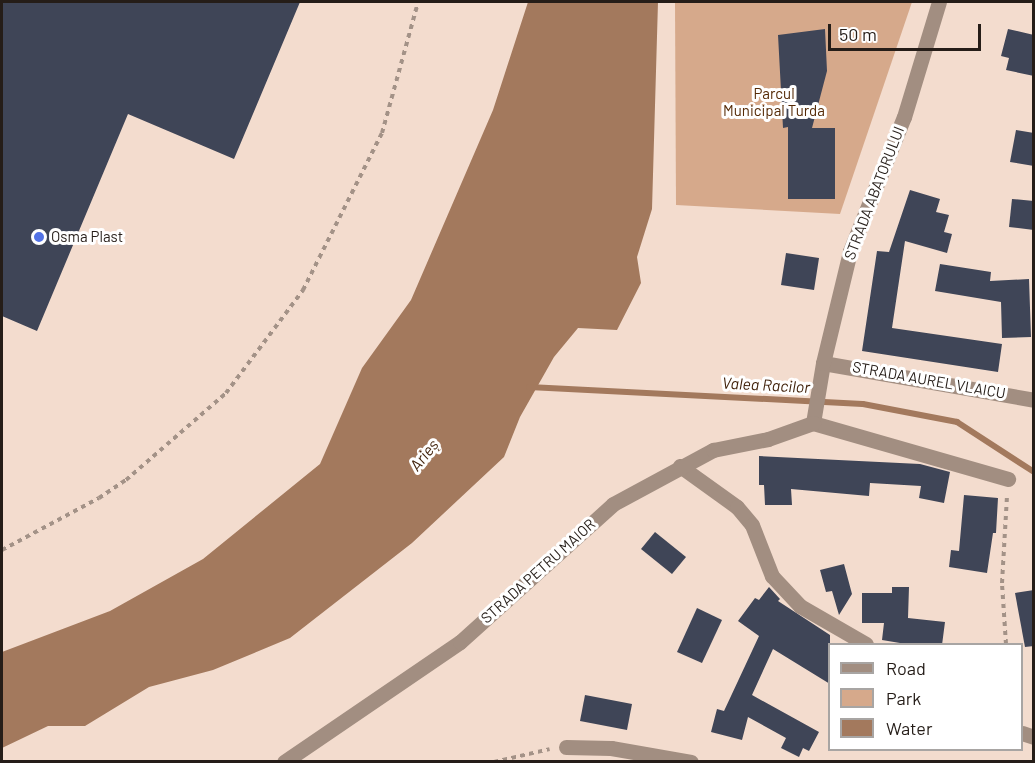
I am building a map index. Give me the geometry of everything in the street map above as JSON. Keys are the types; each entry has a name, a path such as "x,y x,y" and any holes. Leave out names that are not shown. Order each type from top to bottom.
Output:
{"street":[{"name":"STRADA ABATORULUI","path":"813,423 823,363 850,251 904,117 939,2"},
{"name":"STRADA AUREL VLAICU","path":"823,363 1034,400"},
{"name":"STRADA PETRU MAIOR","path":"284,762 460,642 613,504 713,450 768,439 813,423"},
{"path":"813,423 1008,479"},
{"path":"680,466 737,507 752,525 772,576 800,606 863,643"},
{"path":"566,747 611,748 691,762"}],"path":[{"path":"2,550 99,498 126,480 226,393 303,290 382,133 418,2"},
{"path":"1006,643 1002,583 1008,479"},
{"path":"494,762 566,747"}],"green space":[{"name":"Parcul Municipal Turda","path":"675,2 912,2 840,214 676,205"}],"water":[{"name":"Arieș","path":"528,2 658,2 652,209 637,257 641,283 617,330 578,328 554,357 520,417 504,457 412,543 290,638 213,670 149,687 85,726 48,726 2,748 2,652 110,611 203,559 320,464 362,368 411,300 493,110"}],"building":[{"name":"Osma Plast","path":"2,2 300,2 234,159 128,114 37,331 2,316"},
{"path":"825,29 827,71 812,128 835,128 835,199 788,199 788,127 783,128 778,35"},
{"path":"1008,29 1034,35 1034,76 1006,70 1009,58 1001,56"},
{"path":"1016,130 1034,133 1034,166 1010,162"},
{"path":"910,190 940,199 936,212 949,215 944,232 952,234 947,253 905,241 892,328 1002,344 998,372 862,351 877,251 889,252"},
{"path":"1012,199 1034,201 1034,230 1009,227"},
{"path":"786,253 819,258 814,290 781,285"},
{"path":"940,264 991,272 990,281 1029,279 1031,337 1002,338 1001,302 935,291"},
{"path":"759,456 920,464 950,472 944,503 919,498 921,486 870,483 869,496 791,489 792,505 765,505 764,485 759,485"},
{"path":"964,495 998,498 996,533 993,533 987,573 949,567 951,550 959,551"},
{"path":"655,532 686,557 672,574 641,549"},
{"path":"844,564 852,594 839,615 832,591 826,592 820,570"},
{"path":"769,587 780,599 778,601 830,635 828,683 773,649 752,695 819,732 809,751 803,748 799,757 781,748 786,738 748,717 742,740 711,732 717,709 724,711 759,636 738,621 755,598 759,600"},
{"path":"892,587 909,587 908,618 945,622 942,643 900,643 882,640 884,623 862,623 862,593 892,593"},
{"path":"1034,590 1034,646 1025,647 1015,593"},
{"path":"697,608 722,620 702,663 677,652"},
{"path":"585,695 632,704 627,730 580,721"}],"waterway":[{"name":"Valea Racilor","path":"529,387 863,404 957,422 1034,472"}],"place":[{"name":"Osma Plast","path":"39,237"}]}
